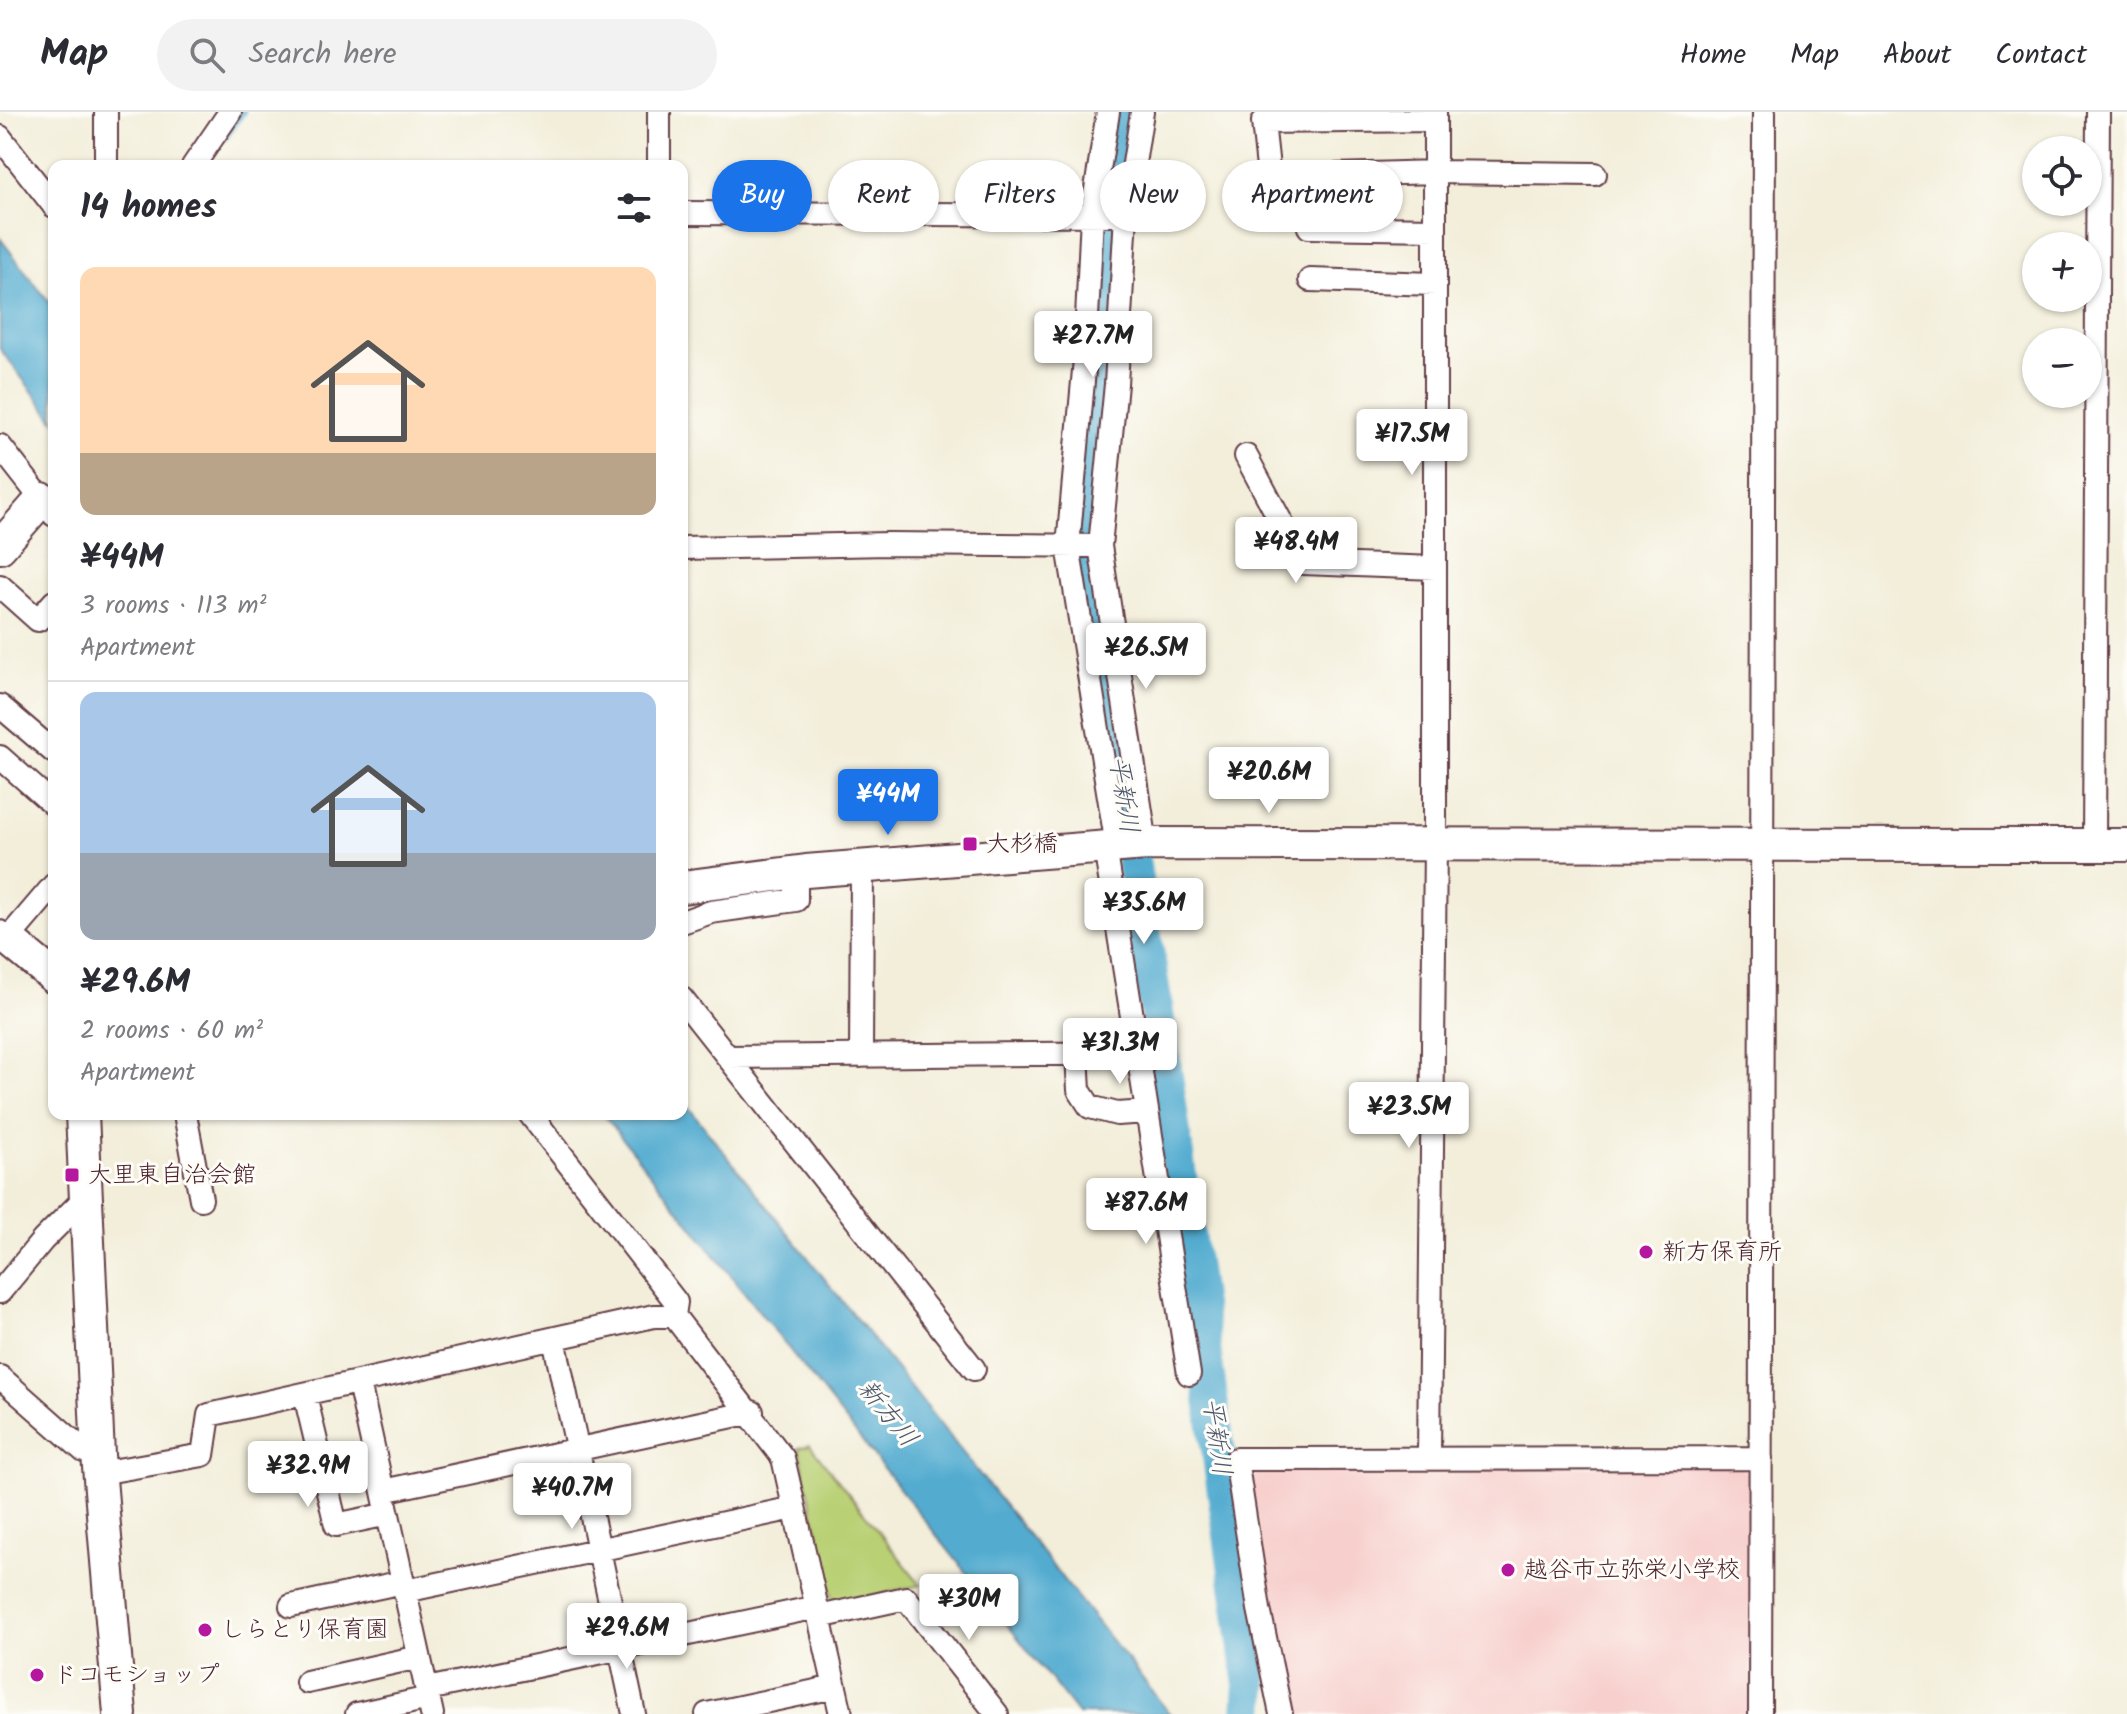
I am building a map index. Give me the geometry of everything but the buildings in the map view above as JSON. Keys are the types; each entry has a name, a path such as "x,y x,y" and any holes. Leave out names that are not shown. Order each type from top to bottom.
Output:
{"street":[{"path":"106,112 106,160"},
{"path":"197,160 230,112"},
{"path":"659,112 659,160"},
{"path":"1108,112 1092,215 1085,359 1068,546 1122,846"},
{"path":"1135,160 1142,112"},
{"path":"1760,1714 1764,112"},
{"path":"2094,845 2098,112"},
{"path":"1429,1457 1435,843 1435,172 1435,116 1263,122 1269,177 1435,172 1595,174"},
{"path":"0,137 48,198"},
{"path":"688,213 1100,215"},
{"path":"1403,228 1435,229"},
{"path":"1125,232 1116,384 1100,546 1138,1053 1189,1374"},
{"path":"1310,280 1435,284"},
{"path":"0,446 48,507 2,541"},
{"path":"1246,456 1303,563 1435,568"},
{"path":"688,548 889,544 1100,546"},
{"path":"0,586 38,620 48,609"},
{"path":"0,706 48,747"},
{"path":"0,757 48,800"},
{"path":"688,886 796,872 1122,846 1435,843 2127,845"},
{"path":"861,1056 862,867"},
{"path":"688,920 711,912 796,900 796,872"},
{"path":"48,891 4,935 48,972"},
{"path":"688,1007 974,1369"},
{"path":"728,1057 1138,1053"},
{"path":"1077,1054 1079,1090 1090,1107 1117,1114 1147,1112"},
{"path":"82,1120 99,1464 120,1714"},
{"path":"186,1120 201,1199"},
{"path":"535,1120 676,1302 674,1316 752,1412 783,1458 841,1714"},
{"path":"0,1292 43,1240 85,1198"},
{"path":"3,1385 99,1464 203,1455 209,1415 654,1316 674,1316"},
{"path":"554,1339 634,1714"},
{"path":"359,1383 429,1700"},
{"path":"305,1395 336,1525 388,1514"},
{"path":"383,1491 752,1412"},
{"path":"1281,1714 1259,1609 1236,1459 1761,1458"},
{"path":"291,1606 599,1550 794,1508"},
{"path":"357,1714 429,1700 621,1649 906,1598 997,1714"},
{"path":"307,1682 419,1657"},
{"path":"707,1714 835,1687"}],"shaded area":[{"name":"越谷市立弥栄小学校","path":"1740,1466 1752,1477 1751,1714 1296,1714 1278,1660 1251,1480 1260,1469"}],"green space":[{"path":"810,1445 921,1585 842,1603 832,1597 799,1448"}],"water":[{"path":"0,238 48,301 48,412 0,349"},
{"name":"新方川","path":"688,1107 1170,1714 1078,1714 608,1120 688,1120"}],"waterway":[{"path":"225,138 243,112"},
{"name":"平新川","path":"1125,112 1093,428 1086,525 1088,571 1160,1033 1251,1685 1249,1714"}],"place":[{"name":"大杉橋","path":"970,844"},
{"name":"大里東自治会館","path":"72,1175"},
{"name":"新方保育所","path":"1646,1252"},
{"name":"越谷市立弥栄小学校","path":"1508,1570"},
{"name":"しらとり保育園","path":"205,1630"},
{"name":"ドコモショップ","path":"37,1675"}]}
